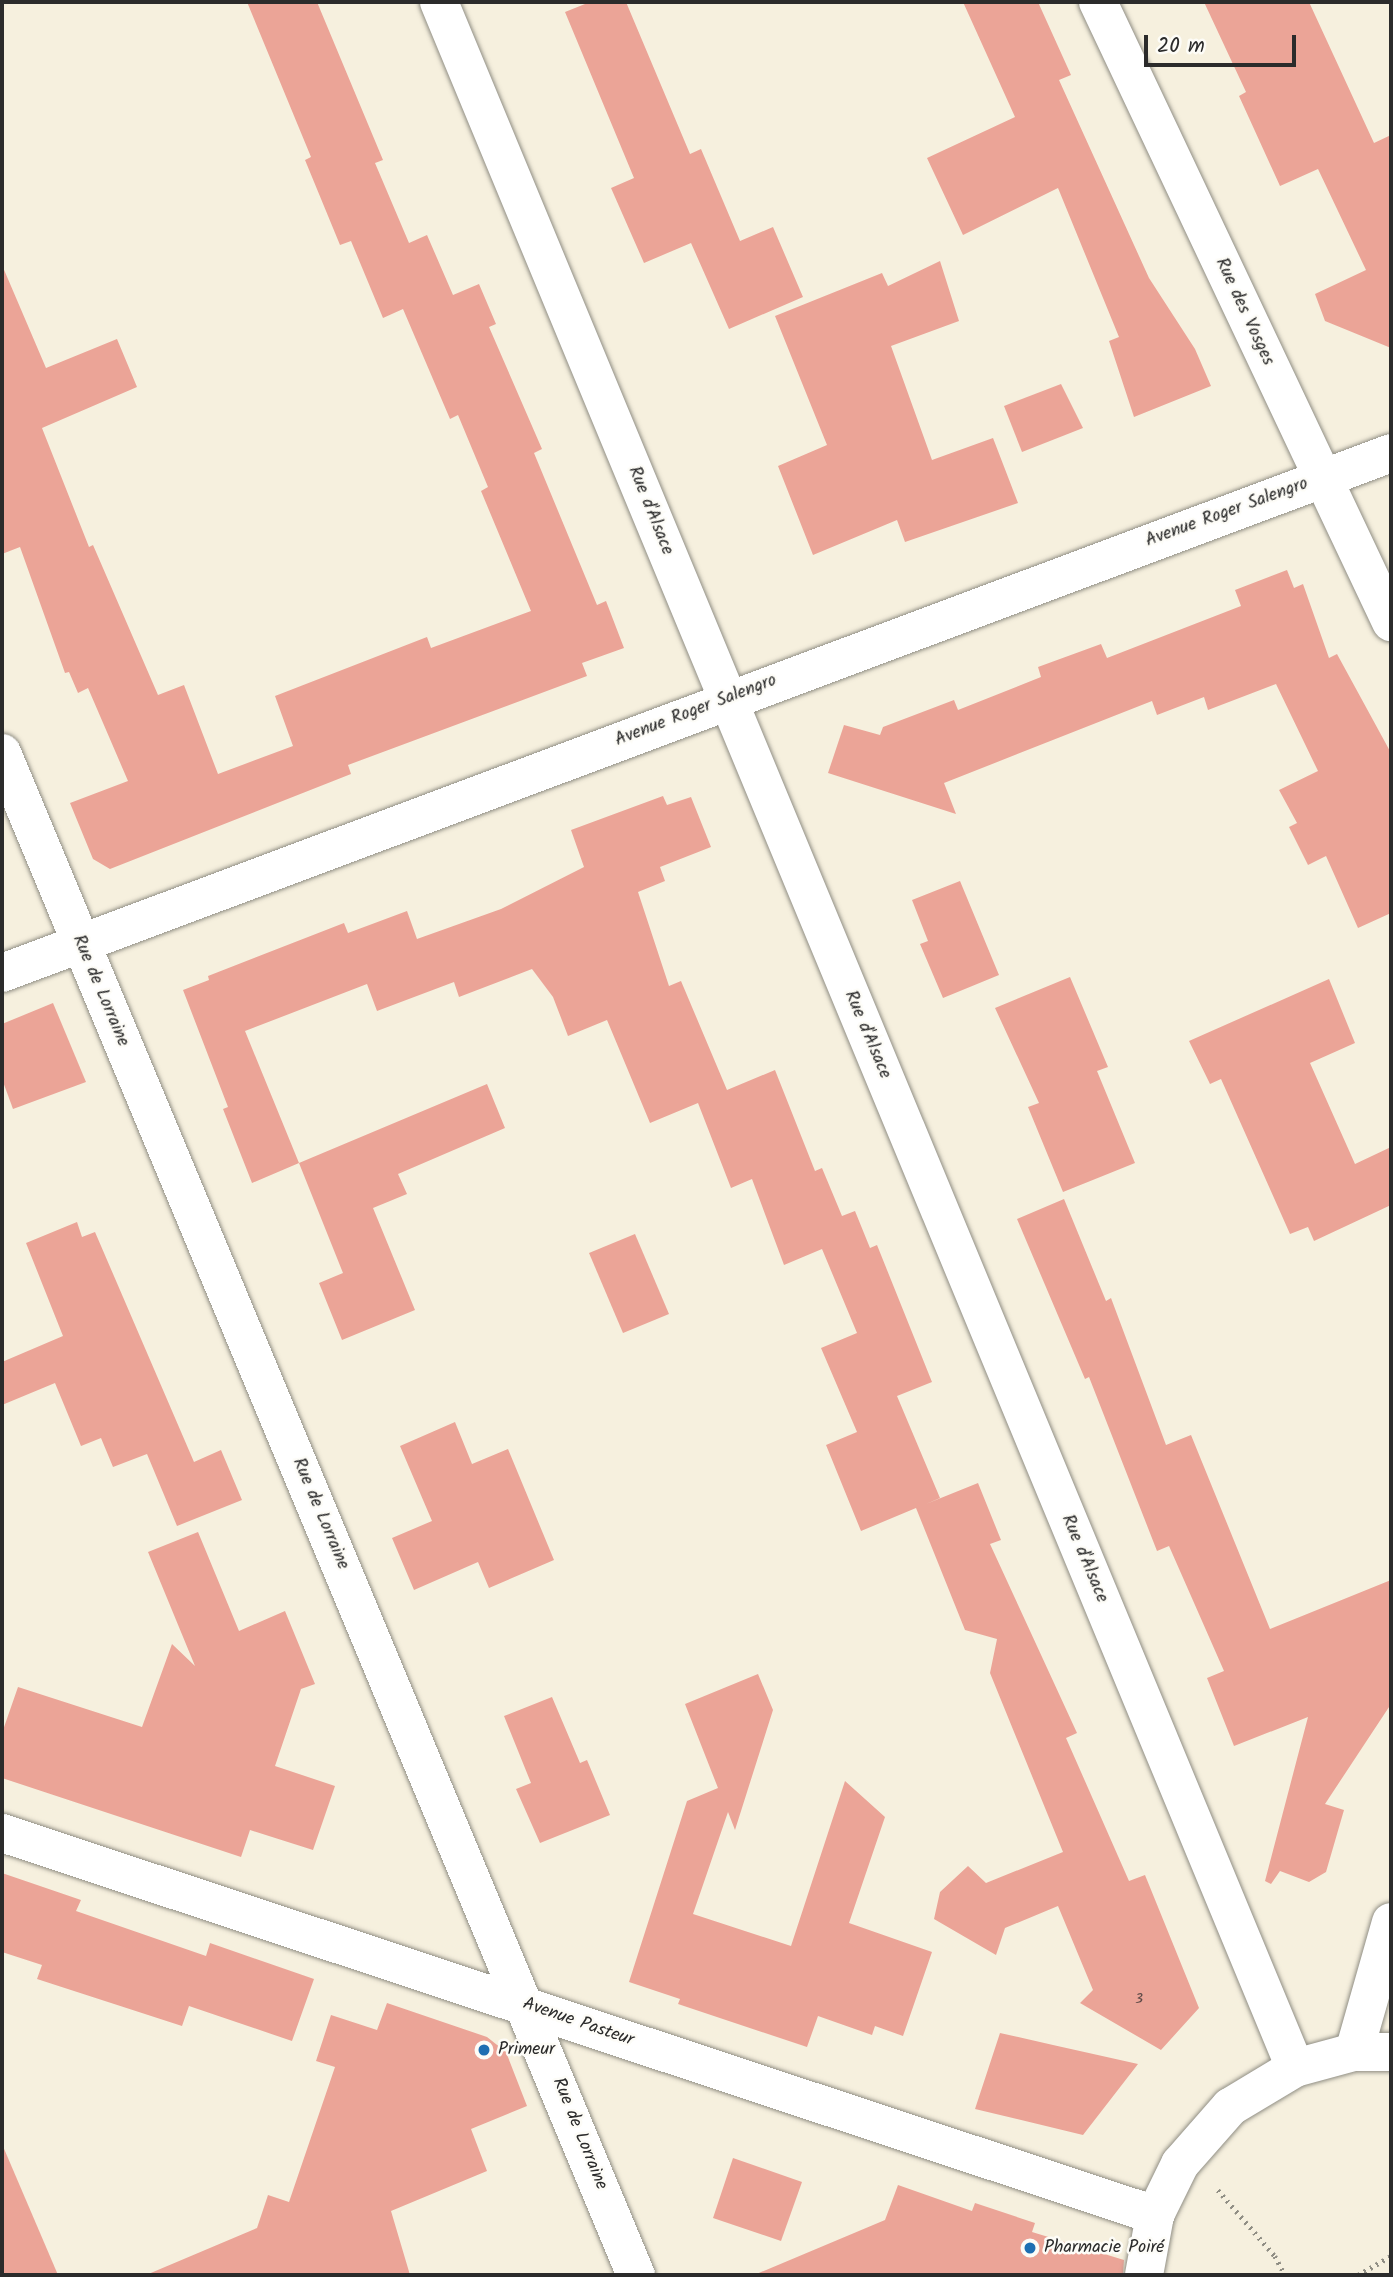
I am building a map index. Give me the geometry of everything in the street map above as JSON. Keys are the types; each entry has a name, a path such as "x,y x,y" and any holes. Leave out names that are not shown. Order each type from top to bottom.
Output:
{"street":[{"name":"Rue d'Alsace","path":"439,2 1296,2068"},
{"name":"Rue des Vosges","path":"1098,2 1391,622"},
{"name":"Avenue Roger Salengro","path":"2,973 727,699 1391,453"},
{"name":"Rue de Lorraine","path":"2,753 527,2006 636,2275"},
{"name":"Avenue Pasteur","path":"2,1832 1154,2216"},
{"path":"1144,2275 1154,2216 1180,2164 1230,2107 1296,2068 1373,2052 1391,1922"}],"path":[{"path":"1180,2164 1221,2193 1275,2256 1285,2275"},
{"path":"1358,2275 1391,2256"}],"building":[{"path":"247,2 317,2 383,160 375,163 409,243 427,235 453,295 479,284 496,324 489,327 542,449 534,453 597,605 606,601 624,648 582,663 587,676 348,765 351,774 110,869 93,859 70,803 128,781 88,688 78,693 69,672 65,673 20,547 2,554 2,265 46,368 117,339 137,387 42,428 89,547 93,545 158,695 184,685 218,774 293,746 275,696 427,637 431,648 531,611 481,491 488,487 458,415 450,419 403,309 383,318 351,241 340,245 305,160 311,157"},
{"path":"590,2 626,2 690,154 701,149 740,241 773,227 803,297 729,329 691,243 644,263 611,188 634,178 565,12"},
{"path":"963,2 1038,2 1071,75 1059,80 1149,278 1195,349 1211,386 1134,417 1109,341 1119,337 1058,188 963,235 927,158 1015,117"},
{"path":"1204,2 1309,2 1374,143 1391,135 1391,348 1325,321 1315,294 1366,270 1318,169 1280,186 1239,96 1246,92"},
{"path":"940,261 959,321 891,346 932,460 993,438 1018,503 905,542 897,520 813,555 778,466 827,445 775,316 882,273 888,286"},
{"path":"1061,384 1083,428 1022,452 1004,406"},
{"path":"1287,570 1294,588 1303,584 1329,658 1337,654 1391,753 1391,913 1358,928 1326,856 1308,865 1289,827 1297,823 1279,790 1318,771 1276,684 1208,710 1204,697 1157,715 1152,701 944,783 956,814 828,773 844,725 880,735 883,727 954,700 958,710 1041,677 1038,667 1101,644 1107,658 1241,606 1235,590"},
{"path":"663,796 667,805 691,797 711,847 660,867 665,881 638,892 669,986 681,981 727,1090 775,1070 815,1171 822,1168 842,1216 855,1211 870,1248 877,1245 932,1382 897,1396 940,1498 926,1504 978,1483 1001,1540 990,1544 1077,1733 1066,1738 1129,1881 1145,1875 1199,2008 1161,2050 1080,2003 1093,1990 1058,1906 1005,1928 996,1955 934,1919 940,1892 968,1866 986,1883 1063,1852 990,1673 997,1639 965,1630 916,1508 861,1531 826,1445 857,1432 821,1348 857,1333 822,1249 784,1265 752,1179 731,1188 698,1103 650,1123 607,1020 568,1036 553,997 532,969 459,997 454,982 377,1011 367,984 245,1031 299,1163 252,1183 223,1109 228,1107 183,990 209,980 208,976 344,923 348,933 407,911 417,939 501,909 584,867 571,830"},
{"path":"960,881 999,975 943,998 920,944 928,941 912,900"},
{"path":"1070,977 1108,1067 1097,1071 1135,1163 1063,1192 1028,1107 1039,1103 995,1008"},
{"path":"1329,979 1355,1043 1310,1063 1355,1164 1391,1147 1391,1205 1314,1241 1308,1227 1290,1234 1221,1079 1210,1084 1189,1041"},
{"path":"53,1003 86,1082 13,1109 2,1079 2,1024"},
{"path":"487,1084 505,1128 398,1174 407,1194 373,1208 415,1310 342,1340 319,1283 343,1273 299,1163"},
{"path":"1064,1199 1106,1301 1111,1298 1166,1445 1191,1435 1270,1629 1391,1580 1391,1704 1325,1804 1344,1810 1326,1872 1309,1882 1280,1871 1271,1884 1265,1881 1308,1717 1234,1746 1207,1678 1224,1671 1169,1546 1157,1551 1089,1377 1085,1379 1017,1219"},
{"path":"77,1222 82,1237 95,1232 194,1462 221,1450 242,1500 177,1526 147,1454 113,1467 101,1438 81,1446 55,1383 2,1405 2,1362 63,1336 26,1243"},
{"path":"635,1234 669,1314 623,1333 589,1253"},
{"path":"455,1422 472,1464 508,1449 554,1560 489,1588 478,1562 414,1590 392,1538 432,1521 400,1446"},
{"path":"198,1532 239,1631 285,1611 315,1684 301,1689 275,1766 335,1786 313,1850 250,1830 241,1857 2,1778 2,1733 18,1687 142,1727 172,1644 195,1666 148,1552"},
{"path":"758,1674 773,1710 735,1830 728,1812 693,1914 791,1946 845,1781 885,1817 849,1923 932,1952 903,2036 875,2026 872,2035 818,2016 807,2047 678,2004 680,1999 629,1982 687,1801 718,1788 685,1704"},
{"path":"552,1697 580,1763 587,1760 610,1815 540,1843 516,1789 531,1783 504,1716"},
{"path":"2,1873 81,1900 76,1911 206,1956 210,1943 314,1979 292,2041 189,2006 182,2026 37,1979 42,1965 2,1952"},
{"path":"387,2003 487,2037 506,2052 527,2106 471,2129 487,2171 391,2211 410,2275 146,2275 257,2228 268,2195 289,2202 335,2067 316,2061 331,2015 377,2030"},
{"path":"1000,2033 1138,2064 1083,2135 975,2109"},
{"path":"2,2144 58,2275 2,2275"},
{"path":"733,2158 802,2182 781,2241 713,2218"},
{"path":"898,2185 972,2211 975,2203 1035,2223 1032,2232 1124,2260 1123,2275 754,2275 885,2220"}],"place":[{"name":"Primeur","path":"484,2050"},
{"name":"Pharmacie Poiré","path":"1030,2248"}]}
